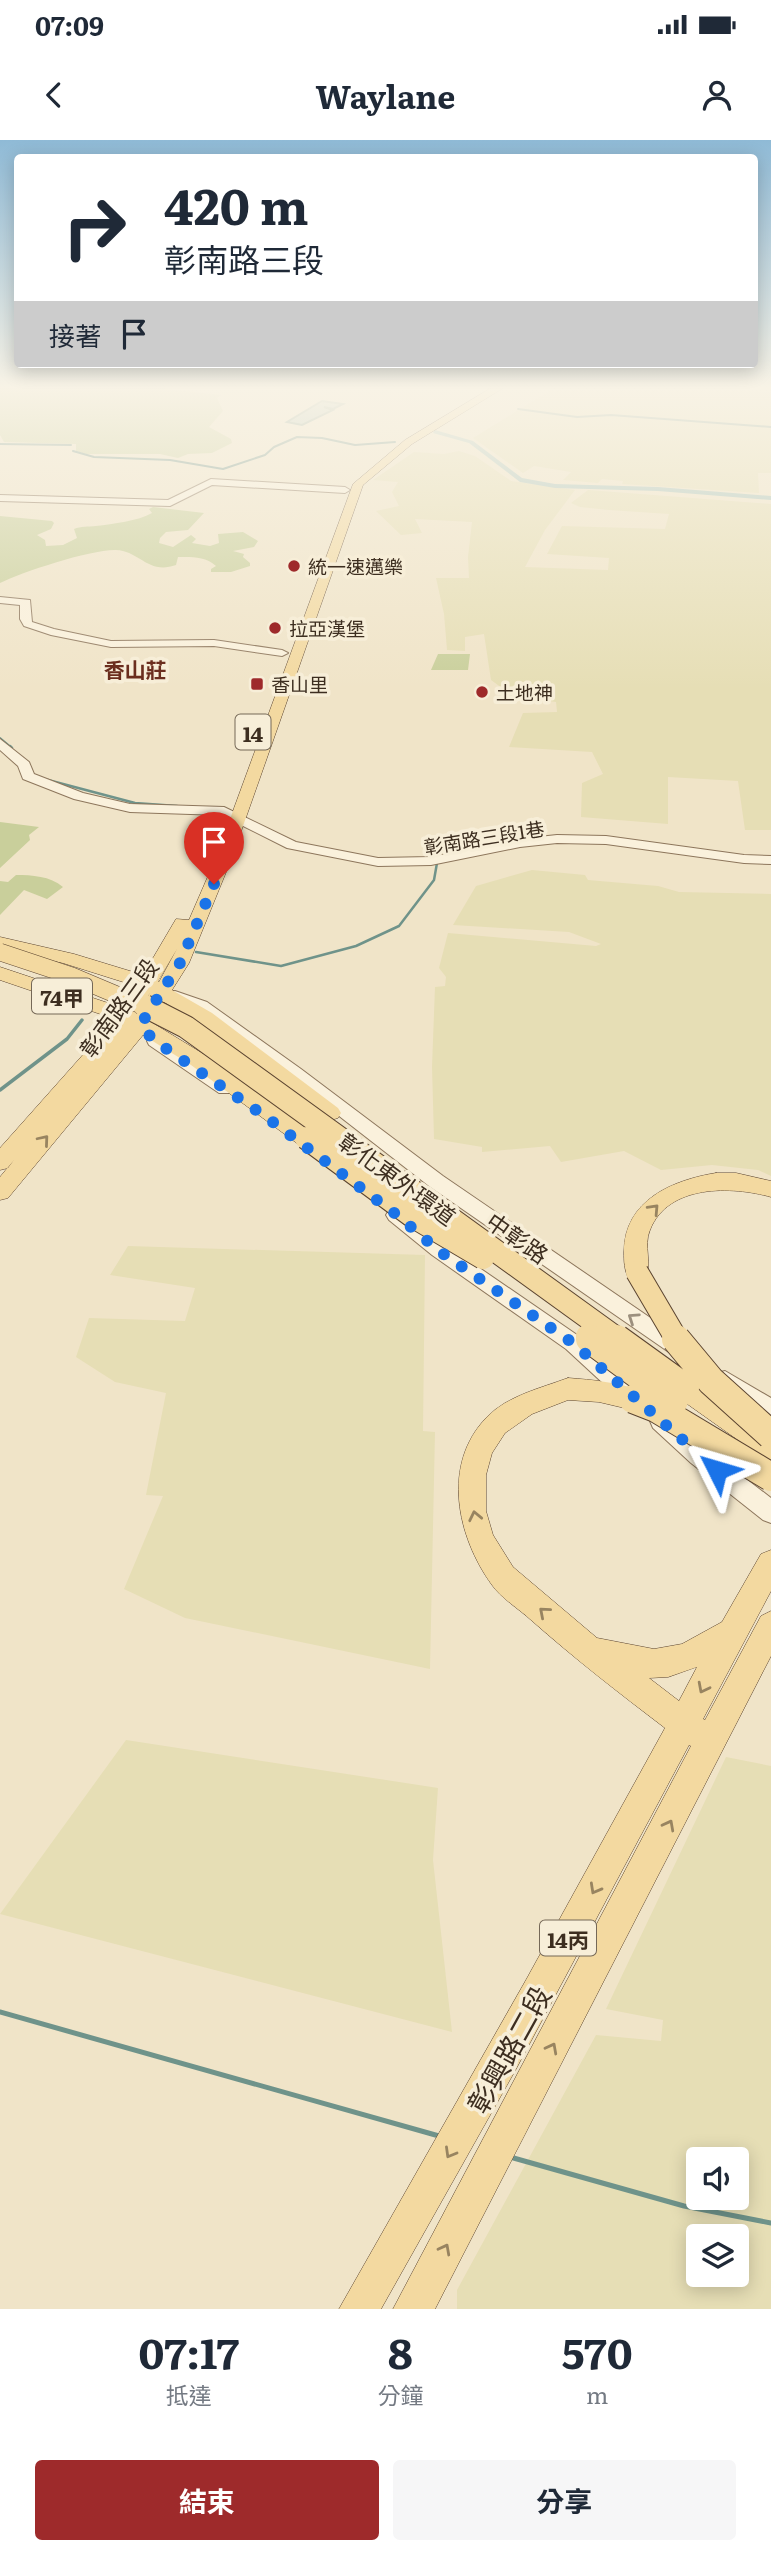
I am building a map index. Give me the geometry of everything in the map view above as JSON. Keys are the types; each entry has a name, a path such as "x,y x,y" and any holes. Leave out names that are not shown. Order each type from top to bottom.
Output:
{"main road":[{"name":"14","path":"243,758 353,486"},
{"name":"14","path":"309,581 334,531"},
{"name":"14","path":"229,815 288,649"},
{"name":"彰南路三段","path":"0,1192 133,1019 205,908 229,815"},
{"name":"74甲","path":"0,943 67,958 155,988"},
{"name":"彰化東外環道","path":"0,952 90,981 186,1027 489,1253 771,1476"},
{"name":"彰化東外環道","path":"0,963 92,994 176,1035 771,1449"},
{"name":"74甲","path":"0,973 133,1019"},
{"path":"155,988 223,1030 443,1199 489,1253"},
{"name":"彰南路三段","path":"0,1162 104,1044 133,1019"},
{"path":"133,1019 198,1060 412,1216 489,1253"},
{"path":"763,1186 706,1183 668,1196 651,1210 639,1228 637,1272 654,1308 676,1343 733,1405 771,1435"},
{"path":"697,1735 584,1647 503,1577 481,1541 472,1511 473,1475 480,1449 496,1424 523,1406 568,1389 599,1391 634,1399 656,1408 771,1476"},
{"name":"彰興路二段","path":"413,2309 697,1735 731,1633 771,1564"},
{"name":"彰興路二段","path":"359,2309 697,1735 771,1626"},
{"path":"584,1647 632,1662 662,1665 692,1657 731,1633"}],"street":[{"path":"0,498 170,503 203,486"},
{"path":"269,486 349,492"},
{"path":"0,600 26,602 25,619 28,624 111,644 214,643 288,649"},
{"path":"0,743 24,765 28,776 71,785 130,808 229,815"},
{"name":"彰南路三段1巷","path":"229,815 292,845 378,862 431,861 537,840 606,840 744,859"},
{"name":"彰南路三段1巷","path":"229,815 305,855 376,866 413,868 546,844 604,846 713,860 771,860"},
{"name":"中彰路","path":"155,988 201,1006 296,1073 436,1181 490,1216 625,1313 771,1410"},
{"path":"133,1019 152,1039 262,1114 397,1215 439,1251 573,1343 699,1456 771,1512"},
{"path":"397,1215 436,1181"},
{"path":"439,1251 490,1216"}],"shaded area":[{"path":"395,486 548,486 575,490 545,530 525,567 608,570 609,558 547,554 562,526 665,529 669,514 580,507 571,503 588,490 771,504 771,830 745,830 738,781 668,777 668,824 581,817 582,783 603,774 592,752 509,747 523,713 557,712 556,702 513,696 491,680 484,634 465,637 465,651 447,650 444,614 436,578 469,578 468,557 472,522 415,519 422,533 401,535 376,511 399,506 392,492"},
{"path":"656,486 759,486 759,493"},
{"path":"532,870 585,875 588,880 658,886 679,892 771,894 771,1176 758,1170 712,1165 661,1170 624,1151 561,1162 550,1146 482,1152 482,1147 434,1139 432,1067 435,987 445,986 446,977 439,968 448,933 596,946 601,944 569,932 453,925 476,886"},
{"path":"128,1246 425,1255 423,1431 435,1432 430,1669 185,1618 124,1589 163,1496 146,1495 166,1393 115,1382 76,1357 89,1318 185,1321 195,1288 110,1275"},
{"path":"126,1740 438,1788 433,1860 452,2032 0,1914"},
{"path":"726,1757 771,1766 771,2309 457,2309 457,2290 596,2035 661,2041 663,2020 606,2009"}],"green space":[{"path":"153,507 204,513 188,530 166,532 159,543 173,547 191,535 196,539 192,543 210,546 219,543 218,534 243,532 258,541 254,547 233,551 244,554 243,557 250,566 231,572 211,572 216,566 207,560 178,557 176,565 158,567 132,554 116,550 57,562 0,583 0,516 52,521 54,523 51,529 37,535 45,540 46,546 63,545 77,538 74,529 140,518 152,513 149,509"},
{"path":"438,654 470,654 468,670 431,670"},
{"path":"0,822 39,827 29,835 30,840 0,868"},
{"path":"16,875 47,878 63,887 47,899 24,890 0,915 0,881 8,882"}],"waterway":[{"path":"563,486 658,489 771,498"},
{"path":"0,738 12,748 10,746"},
{"path":"48,780 135,803 177,806"},
{"path":"196,952 281,966 356,946 399,926 434,880 437,863 433,863"},
{"path":"0,1090 67,1039 82,1020"},
{"path":"0,2012 439,2136"},
{"path":"510,2157 684,2206 771,2223"}],"place":[{"name":"統一速邁樂","path":"294,566"},
{"name":"拉亞漢堡","path":"275,628"},
{"name":"香山里","path":"257,684"},
{"name":"土地神","path":"482,692"}],"district":[{"name":"香山莊","path":"135,668"}],"route":[{"path":"214,884 180,963 141,1024 152,1039 262,1114 397,1215 439,1251 573,1343 717,1470"}]}
